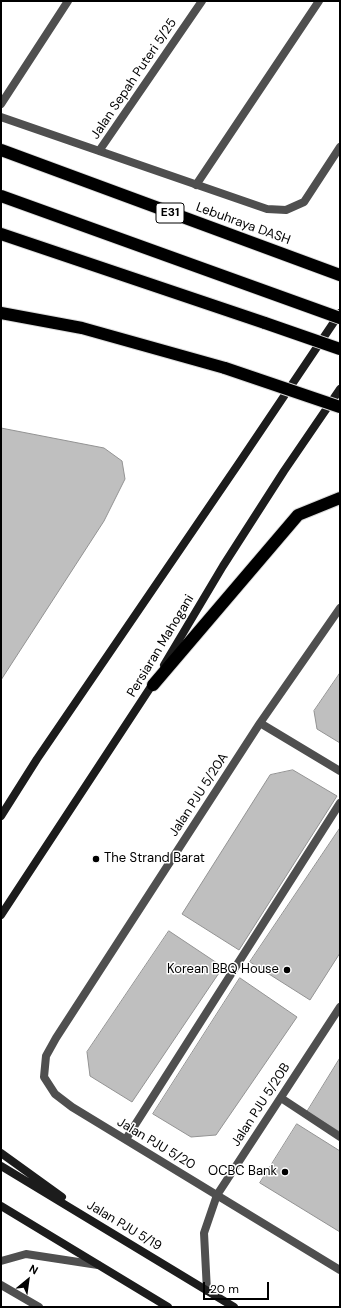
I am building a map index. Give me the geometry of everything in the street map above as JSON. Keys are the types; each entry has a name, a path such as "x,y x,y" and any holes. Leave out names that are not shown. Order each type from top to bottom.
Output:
{"highway":[{"name":"Lebuhraya DASH","path":"1,150 340,274"},
{"path":"1,196 340,318"},
{"path":"1,234 265,322 340,349"},
{"path":"1,313 82,328 225,368 340,406"},
{"path":"153,685 298,515 340,498"}],"main road":[{"path":"1,816 37,759 340,312"},
{"name":"Persiaran Mahogani","path":"1,915 153,685 223,566 340,388"},
{"path":"1,1153 106,1230"},
{"name":"Jalan PJU 5/19","path":"1,1166 234,1307"},
{"path":"1,1206 168,1307"}],"street":[{"path":"1,104 68,1"},
{"name":"Jalan Sepah Puteri 5/25","path":"99,151 202,1"},
{"path":"196,185 319,1"},
{"path":"1,117 267,209 286,210 304,202 340,147"},
{"name":"Jalan PJU 5/20A","path":"56,1038 260,723 340,608"},
{"path":"260,723 340,771"},
{"path":"126,1140 340,803"},
{"name":"Jalan PJU 5/20B","path":"207,1291 204,1233 217,1195 337,1017 340,1007"},
{"name":"Jalan PJU 5/20","path":"56,1038 46,1056 44,1077 54,1094 72,1107 340,1270"},
{"path":"281,1098 340,1137"},
{"path":"1,1261 26,1254 98,1265"},
{"path":"1,1285 39,1307"}],"building":[{"path":"1,428 104,448 122,461 125,479 104,521 1,680"},
{"path":"340,673 340,743 317,729 314,711"},
{"path":"293,770 337,796 239,950 182,914 270,775"},
{"path":"340,828 340,953 310,1000 250,962"},
{"path":"169,931 223,967 132,1102 90,1076 87,1052"},
{"path":"240,978 297,1017 216,1135 191,1137 153,1114"},
{"path":"340,1058 340,1132 307,1112"},
{"path":"297,1124 340,1151 340,1232 260,1183"}],"place":[{"name":"The Strand Barat","path":"96,859"},
{"name":"Korean BBQ House","path":"287,970"},
{"name":"OCBC Bank","path":"285,1172"}]}
